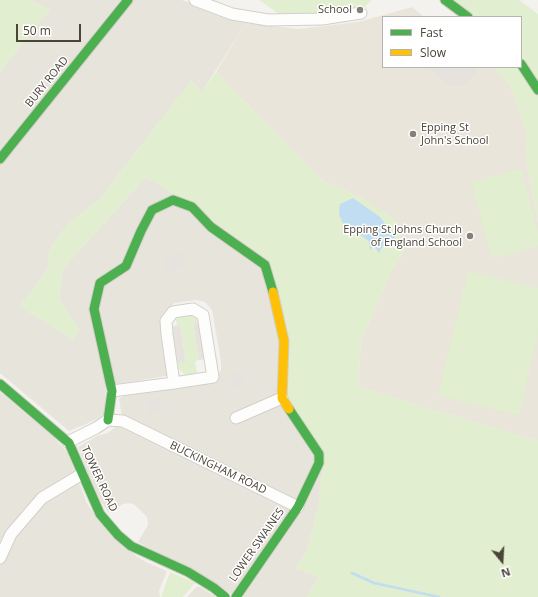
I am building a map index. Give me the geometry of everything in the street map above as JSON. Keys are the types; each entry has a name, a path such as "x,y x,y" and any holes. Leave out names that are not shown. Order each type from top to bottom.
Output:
{"street":[{"name":"BURY ROAD","path":"0,159 128,0"},
{"path":"195,0 232,14 268,20 322,19 361,13"},
{"path":"445,0 467,16"},
{"path":"522,65 538,90"},
{"path":"68,442 96,428 108,420 112,392 94,309 100,283 126,266 152,210 172,200 192,207 211,227 265,265 284,341 282,398 319,454 319,463 298,508"},
{"path":"112,392 174,383 213,377 203,315 193,308 173,312 166,320 174,383"},
{"name":"TOWER ROAD","path":"0,384 68,442 100,514 106,522 131,546 188,572 214,588 225,597"},
{"path":"236,418 282,398"},
{"name":"BUCKINGHAM ROAD","path":"108,420 123,421 298,508"},
{"path":"0,558 11,534 42,498 82,474"},
{"name":"LOWER SWAINES","path":"236,597 298,508"}],"shaded area":[{"path":"30,0 182,0 246,23 202,92 191,81 99,200 67,225 49,251 48,269 20,306 73,340 80,330 59,299 63,268 146,177 181,198 269,260 324,463 319,504 307,551 296,568 319,577 307,597 237,597 138,542 148,525 147,517 135,505 130,503 123,504 109,513 99,498 78,447 97,436 108,433 114,428 122,416 119,399 123,396 211,380 217,376 221,370 221,361 212,310 205,302 196,300 175,303 166,311 165,314 172,375 105,386 106,414 69,431 0,373 0,71 50,10"},
{"name":"Epping St Johns Church of England School","path":"412,7 423,16 382,16 382,68 495,68 510,85 527,132 526,160 538,222 538,441 358,387 361,341 391,272 405,249 365,200 322,180 216,72 246,23 299,29 358,22"},
{"path":"428,68 476,68 478,71 464,85 451,87"},
{"path":"183,253 186,268 166,272 163,257"},
{"path":"201,322 207,359 199,360 193,323"},
{"path":"180,325 186,362 178,363 172,326"},
{"path":"242,373 245,388 232,390 229,375"},
{"path":"0,392 52,435 67,452 87,503 97,519 136,556 167,571 159,591 160,597 0,597"},
{"path":"160,398 163,411 149,414 146,401"},
{"path":"196,587 200,587 216,597 187,597"}],"green space":[{"path":"0,0 30,0 50,10 0,71"},
{"path":"259,0 372,0 362,9 299,15 279,14"},
{"path":"450,0 519,0 538,14 538,222 526,160 527,132 510,85 495,68 522,68 522,16 471,16"},
{"path":"216,72 322,180 365,200 396,220 405,249 391,272 361,341 358,387 538,441 538,597 307,597 319,577 296,568 307,551 319,504 324,463 284,397 269,260 181,198 146,177 63,268 59,299 80,330 73,340 20,306 48,269 49,251 67,225 99,200 191,81 202,92"},
{"path":"521,169 538,233 538,246 492,259 471,182"},
{"path":"468,271 538,288 538,334 519,415 438,396"},
{"path":"193,311 201,322 193,323 199,360 195,361 197,373 185,375 179,369 178,363 186,361 180,325 177,325 174,314"},
{"path":"170,572 195,583 183,597 161,597"}],"water":[{"path":"353,198 380,217 394,235 396,242 392,247 384,244 379,253 374,246 370,250 369,241 343,223 339,214 340,204"}],"waterway":[{"path":"352,573 374,583 439,597"}],"traffic: fast":[{"path":"0,159 128,0"},
{"path":"445,0 467,16"},
{"path":"522,66 538,90"},
{"path":"108,420 112,391 94,309 100,283 126,266 152,210 173,200 192,207 211,227 265,265 273,292"},
{"path":"0,384 69,443 100,514 118,535 131,546 188,572 214,588 225,597"},
{"path":"236,597 298,507 319,463 319,454 289,409"}],"traffic: slow":[{"path":"273,292 284,341 282,398 289,409"}],"place":[{"name":"School","path":"360,10"},
{"name":"Epping St John's School","path":"413,134"},
{"name":"Epping St Johns Church of England School","path":"470,236"}]}
